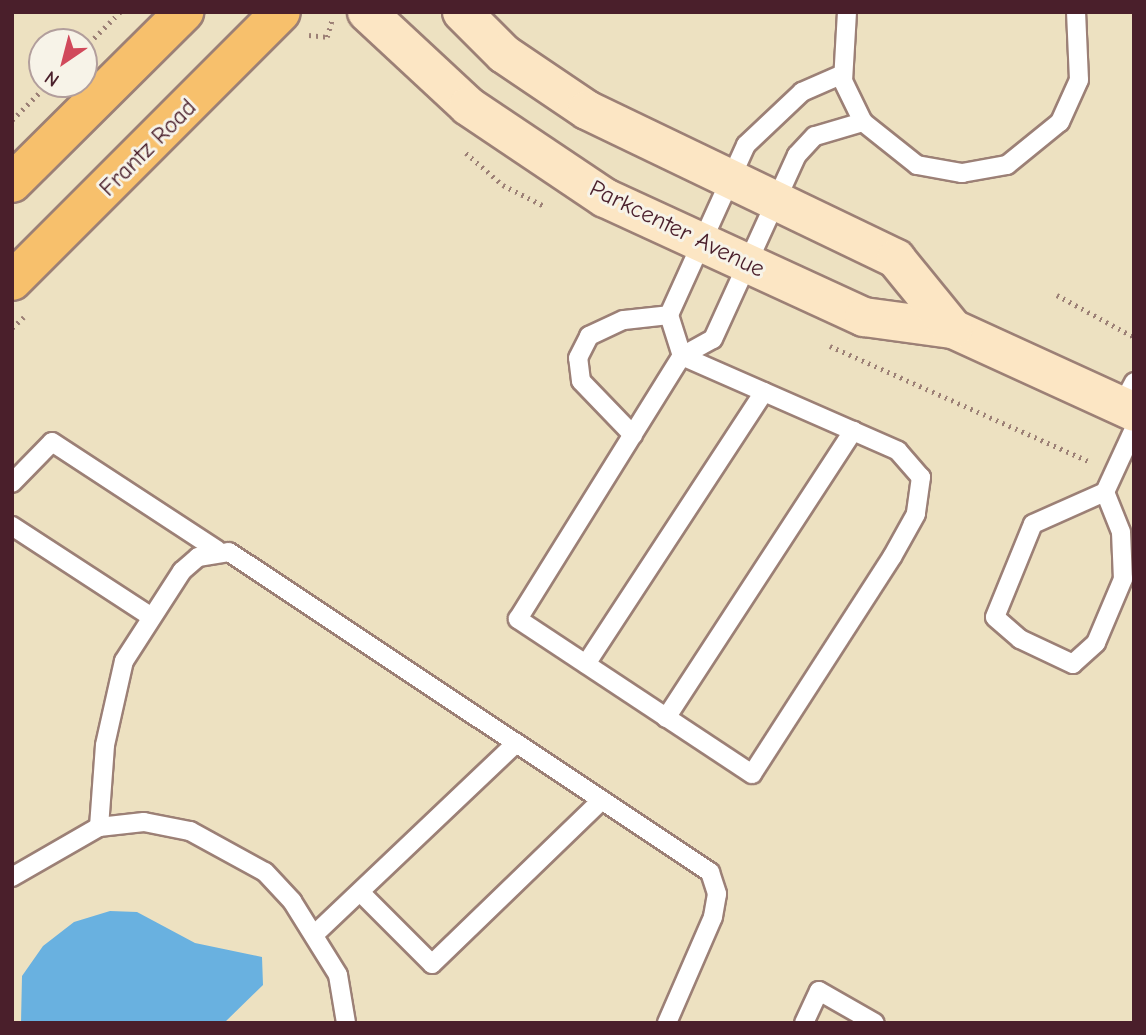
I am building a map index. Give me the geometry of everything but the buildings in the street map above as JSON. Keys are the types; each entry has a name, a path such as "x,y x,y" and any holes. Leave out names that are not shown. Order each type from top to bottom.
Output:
{"main road":[{"path":"12,183 184,12"},
{"name":"Frantz Road","path":"12,281 281,12"}],"street":[{"name":"Parkcenter Avenue","path":"366,12 468,106 605,198 864,317 953,329 1131,407"},
{"name":"Parkcenter Avenue","path":"462,12 504,54 587,110 734,184 897,258 953,329"}],"lane":[{"path":"847,12 843,75 863,122 917,165 962,173 1007,165 1045,140 1072,102 1082,58 1076,12"},
{"path":"843,75 802,92 772,116 746,145 734,184 669,315 682,356 898,451 921,477 916,514 752,774 518,619 682,356 713,339 773,201 815,136 863,122"},
{"path":"633,435 582,381 578,358 589,335 624,320 669,315"},
{"path":"586,664 764,392"},
{"path":"1104,492 1033,524 995,617 1020,639 1073,664 1096,643 1123,579 1121,532 1104,492 1131,407"},
{"path":"666,718 853,431"},
{"path":"12,483 52,442 217,551 229,552 710,872 717,894 713,917 667,1023"},
{"path":"12,526 150,616"},
{"path":"99,827 113,694 150,616 182,571 217,551"},
{"path":"315,934 362,894 516,743"},
{"path":"362,894 432,964 602,800"},
{"path":"12,877 99,827 144,822 190,831 231,849 265,872 315,934 338,975 346,1023"},
{"path":"804,1023 819,991 875,1023"}],"path":[{"path":"98,34 120,12"},
{"path":"12,120 34,98"},
{"path":"1057,295 1134,337"}],"water":[{"path":"110,911 137,912 195,943 262,957 263,985 224,1023 21,1023 22,976 43,946 74,922"}]}
